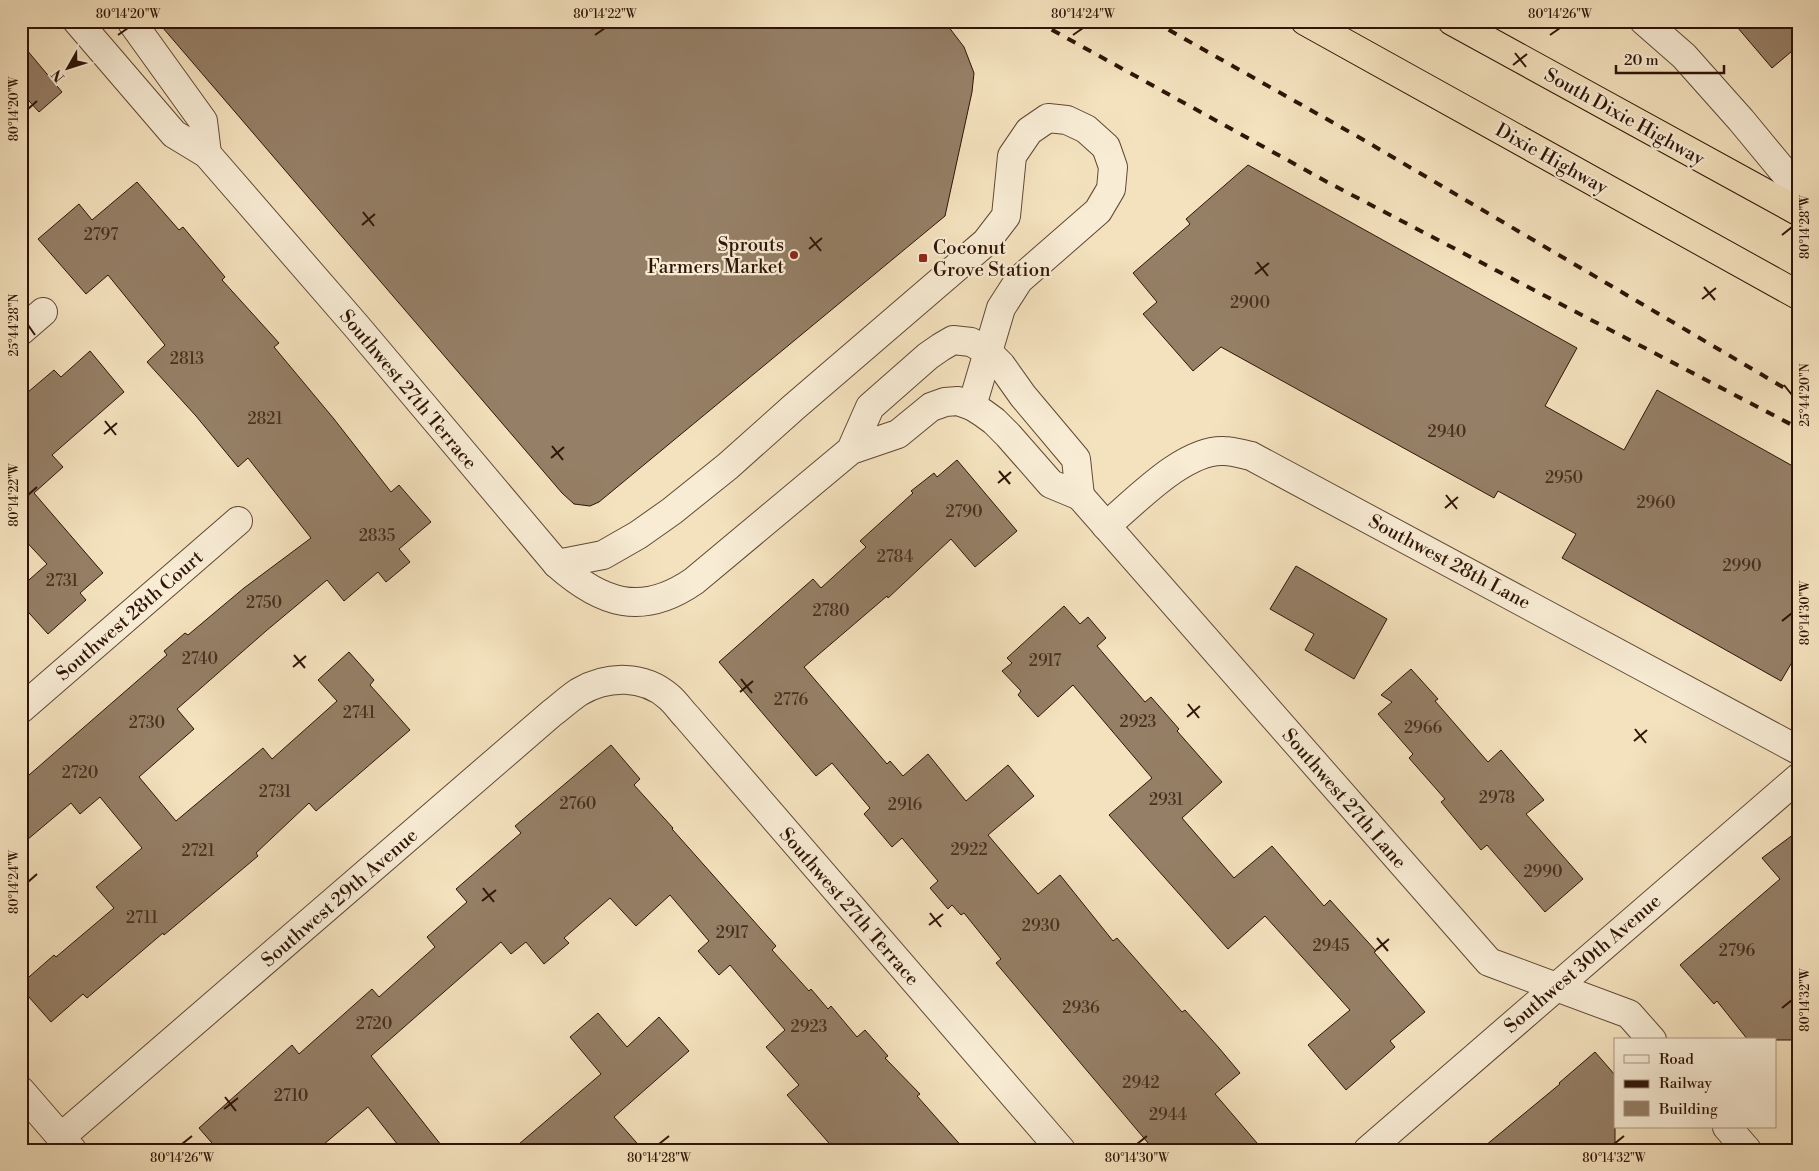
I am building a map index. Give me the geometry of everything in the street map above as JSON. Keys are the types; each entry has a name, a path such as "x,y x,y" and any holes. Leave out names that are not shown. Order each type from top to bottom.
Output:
{"highway":[{"name":"Dixie Highway","path":"1305,21 1798,295"},
{"name":"South Dixie Highway","path":"1452,21 1798,211"}],"street":[{"name":"Southwest 27th Terrace","path":"77,21 174,134 207,154 558,564 575,580 593,592 611,598 644,602 662,599 687,587 851,450"},
{"path":"131,21 203,121 207,154"},
{"path":"1644,21 1684,56 1741,120 1798,189"},
{"path":"558,564 603,555 638,535 672,511 728,466 986,242 1006,216 1012,156 1029,131 1048,118 1067,120 1086,129 1106,147 1112,167 1111,189 1098,211 1019,280 1001,308 972,406 958,401 945,402 931,407 898,434 851,450"},
{"path":"21,331 43,312"},
{"path":"851,450 870,407 928,356 953,340 971,342 987,351 1032,408 1076,459 1080,496"},
{"name":"Southwest 27th Lane","path":"972,406 994,421 1051,484 1080,496 1489,962 1629,1014 1650,1038"},
{"name":"Southwest 28th Lane","path":"1106,526 1162,479 1200,455 1224,450 1251,456 1279,469 1798,750"},
{"name":"Southwest 28th Court","path":"21,709 238,521"},
{"name":"Southwest 27th Terrace","path":"628,678 650,685 668,696 688,717 1061,1150"},
{"name":"Southwest 29th Avenue","path":"66,1143 552,713 580,692 604,682 628,678"},
{"name":"Southwest 30th Avenue","path":"1368,1150 1798,778"},
{"path":"21,1091 66,1143"},
{"path":"1728,1128 1747,1150"}],"building":[{"path":"157,21 940,21 948,26 964,47 974,73 972,92 945,216 599,502 590,506 574,504 562,493"},
{"path":"1732,21 1798,21 1798,46 1772,68"},
{"path":"21,43 62,92 39,112 21,92"},
{"path":"1248,165 1577,348 1545,406 1624,450 1657,390 1798,469 1798,652 1781,681 1562,558 1576,534 1498,491 1494,498 1221,347 1193,371 1143,314 1157,302 1133,273 1190,224 1186,219"},
{"path":"137,182 179,230 183,227 225,277 222,280 279,343 274,347 391,492 399,485 431,522 399,549 410,562 386,582 378,572 344,601 327,580 266,631 177,709 194,729 139,777 176,821 263,748 272,759 337,701 318,680 349,652 374,680 370,685 410,730 316,811 309,803 256,853 258,856 87,998 83,994 51,1022 21,988 21,984 54,955 56,957 114,908 96,887 142,848 100,797 80,814 71,803 21,845 21,782 167,655 164,651 185,633 188,635 244,588 311,538 248,458 238,467 196,416 147,362 165,345 108,275 86,294 38,239 79,204 92,220"},
{"path":"90,351 124,392 52,455 63,467 34,493 103,573 80,593 86,600 48,634 21,604 21,587 47,564 21,536 21,398 54,370 61,377"},
{"path":"957,460 1017,531 975,567 951,539 888,598 887,596 804,667 887,764 890,761 903,776 928,754 966,801 1008,765 1034,796 988,835 1038,894 1060,875 1113,941 1117,938 1182,1012 1185,1010 1219,1048 1240,1073 1215,1094 1263,1150 1154,1150 996,963 1001,959 964,913 961,915 952,905 948,909 930,888 938,881 902,838 892,847 864,814 870,808 832,763 816,776 719,662 813,579 821,588 866,547 860,541 913,493 911,491 934,473 937,477"},
{"path":"1296,566 1387,619 1354,679 1305,650 1314,634 1270,609"},
{"path":"1064,606 1080,624 1088,617 1106,638 1097,646 1145,702 1151,697 1179,729 1177,731 1222,782 1182,818 1234,878 1272,846 1324,906 1330,900 1376,951 1374,952 1425,1012 1390,1041 1395,1047 1346,1090 1308,1045 1350,1010 1265,916 1228,949 1109,815 1152,778 1073,685 1038,717 1018,695 1021,691 1002,671 1012,663 1007,658"},
{"path":"1411,669 1438,699 1435,701 1488,762 1501,750 1544,800 1526,814 1583,879 1545,912 1487,845 1481,850 1441,802 1445,799 1409,758 1413,754 1378,714 1392,702 1381,695"},
{"path":"611,745 640,779 634,785 776,946 772,950 809,991 811,989 828,1009 831,1006 857,1037 865,1030 888,1056 885,1058 920,1094 917,1096 965,1150 835,1150 787,1095 799,1085 766,1047 785,1030 730,965 719,975 698,951 709,941 670,895 636,926 610,898 564,938 569,943 544,964 526,942 511,954 501,942 371,1056 445,1150 402,1150 368,1107 317,1150 218,1150 199,1128 292,1045 299,1054 372,989 379,997 435,947 427,937 467,902 456,889 521,833 515,826"},
{"path":"1798,831 1798,1040 1746,1038 1717,1001 1714,1004 1680,965 1780,879 1762,858"},
{"path":"598,1013 627,1047 659,1017 689,1051 614,1117 643,1150 512,1150 601,1074 570,1037"},
{"path":"1595,1052 1614,1074 1615,1150 1480,1150 1560,1084"}],"railway":[{"path":"1036,21 1329,183 1798,428"},
{"path":"1153,21 1362,139 1798,396"}],"place":[{"name":"Sprouts Farmers Market","path":"794,255"},
{"name":"Coconut Grove Station","path":"923,258"}]}
